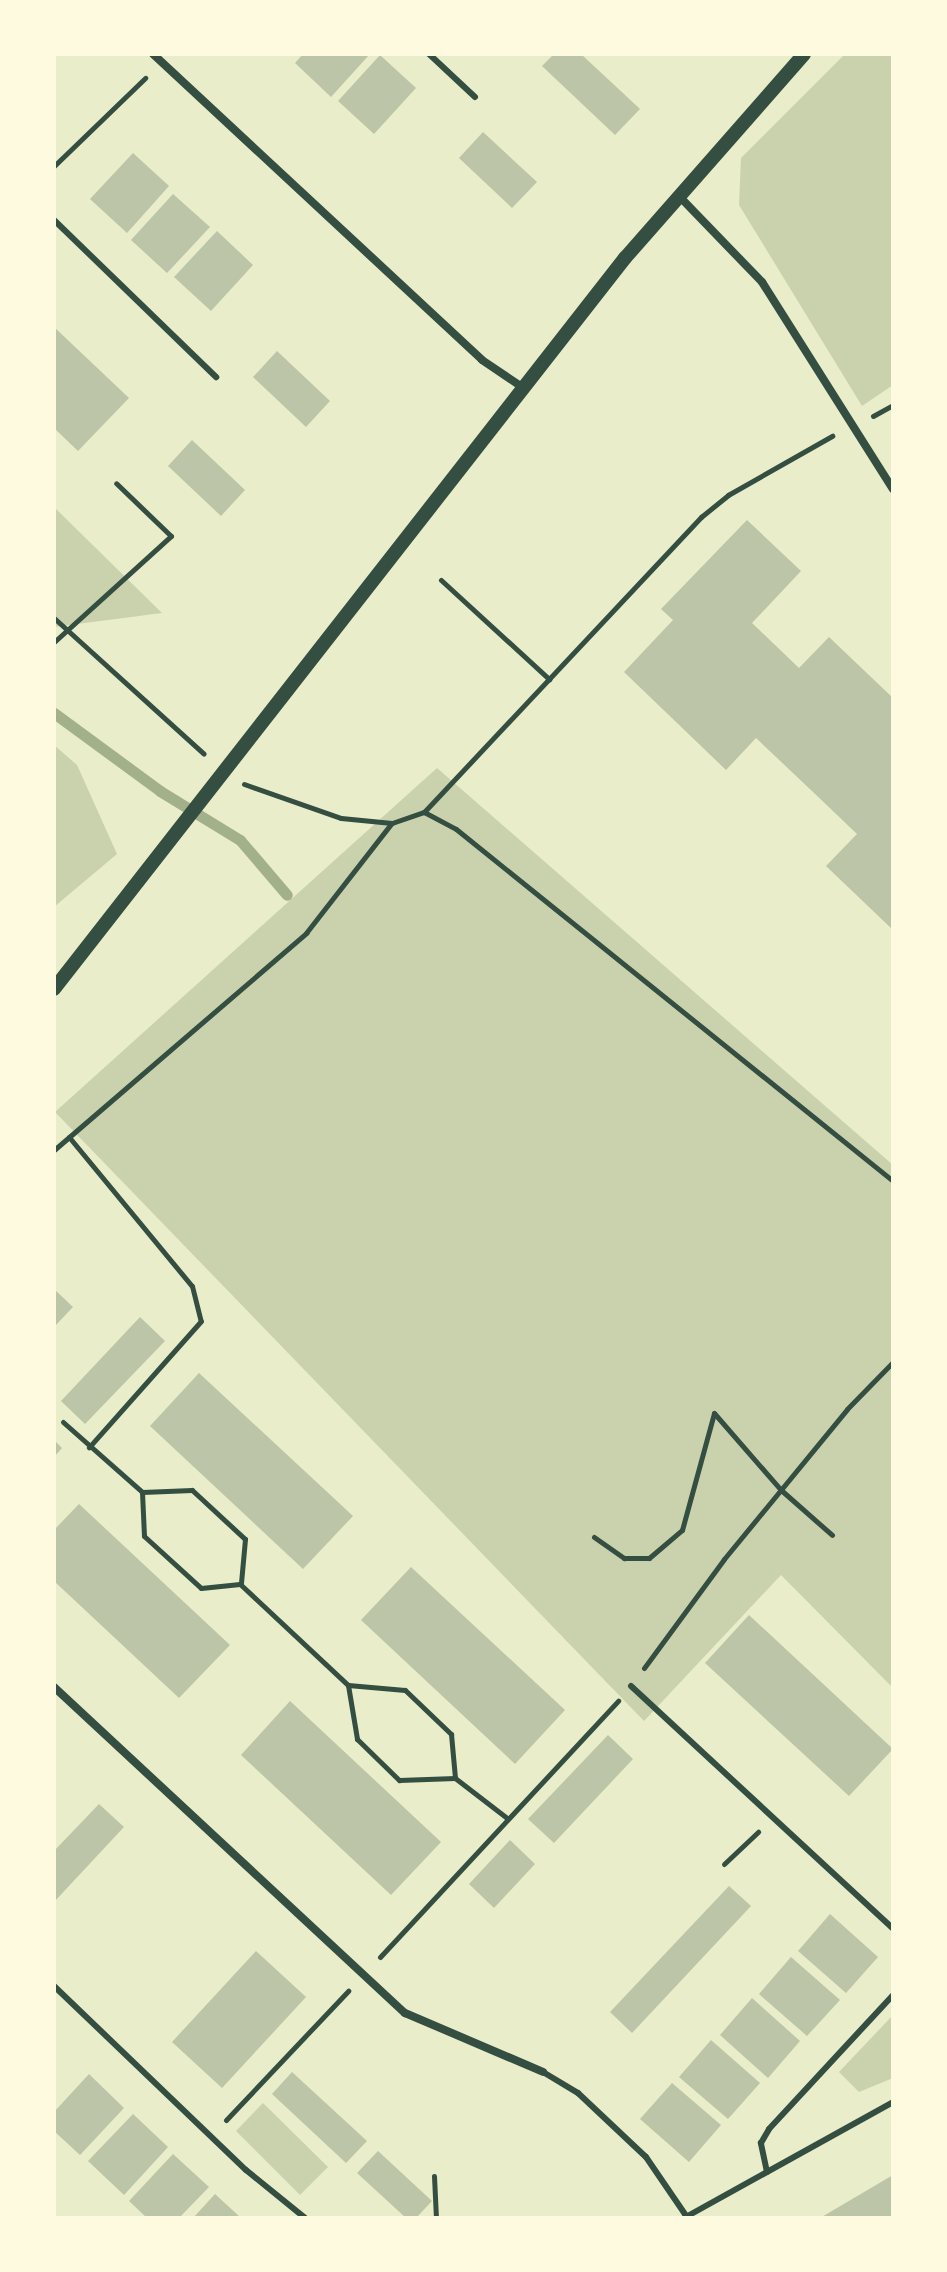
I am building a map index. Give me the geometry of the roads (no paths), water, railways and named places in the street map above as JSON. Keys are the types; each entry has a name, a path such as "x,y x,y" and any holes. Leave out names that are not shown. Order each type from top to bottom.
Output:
{"street":[{"path":"153,54 482,360 522,387"},
{"path":"54,989 522,387 678,195 804,54"},
{"path":"678,195 762,282 893,489"},
{"path":"54,1687 405,2013 543,2072"}],"lane":[{"path":"429,54 475,97"},
{"path":"54,220 216,377"},
{"path":"631,1686 893,1929"},
{"path":"54,1986 212,2134 246,2170 305,2218"},
{"path":"767,2172 761,2143 769,2129 893,1995"},
{"path":"543,2072 578,2093 646,2157 685,2217 893,2102"}],"waterway":[{"path":"54,713 160,791 240,840 287,895"}]}
